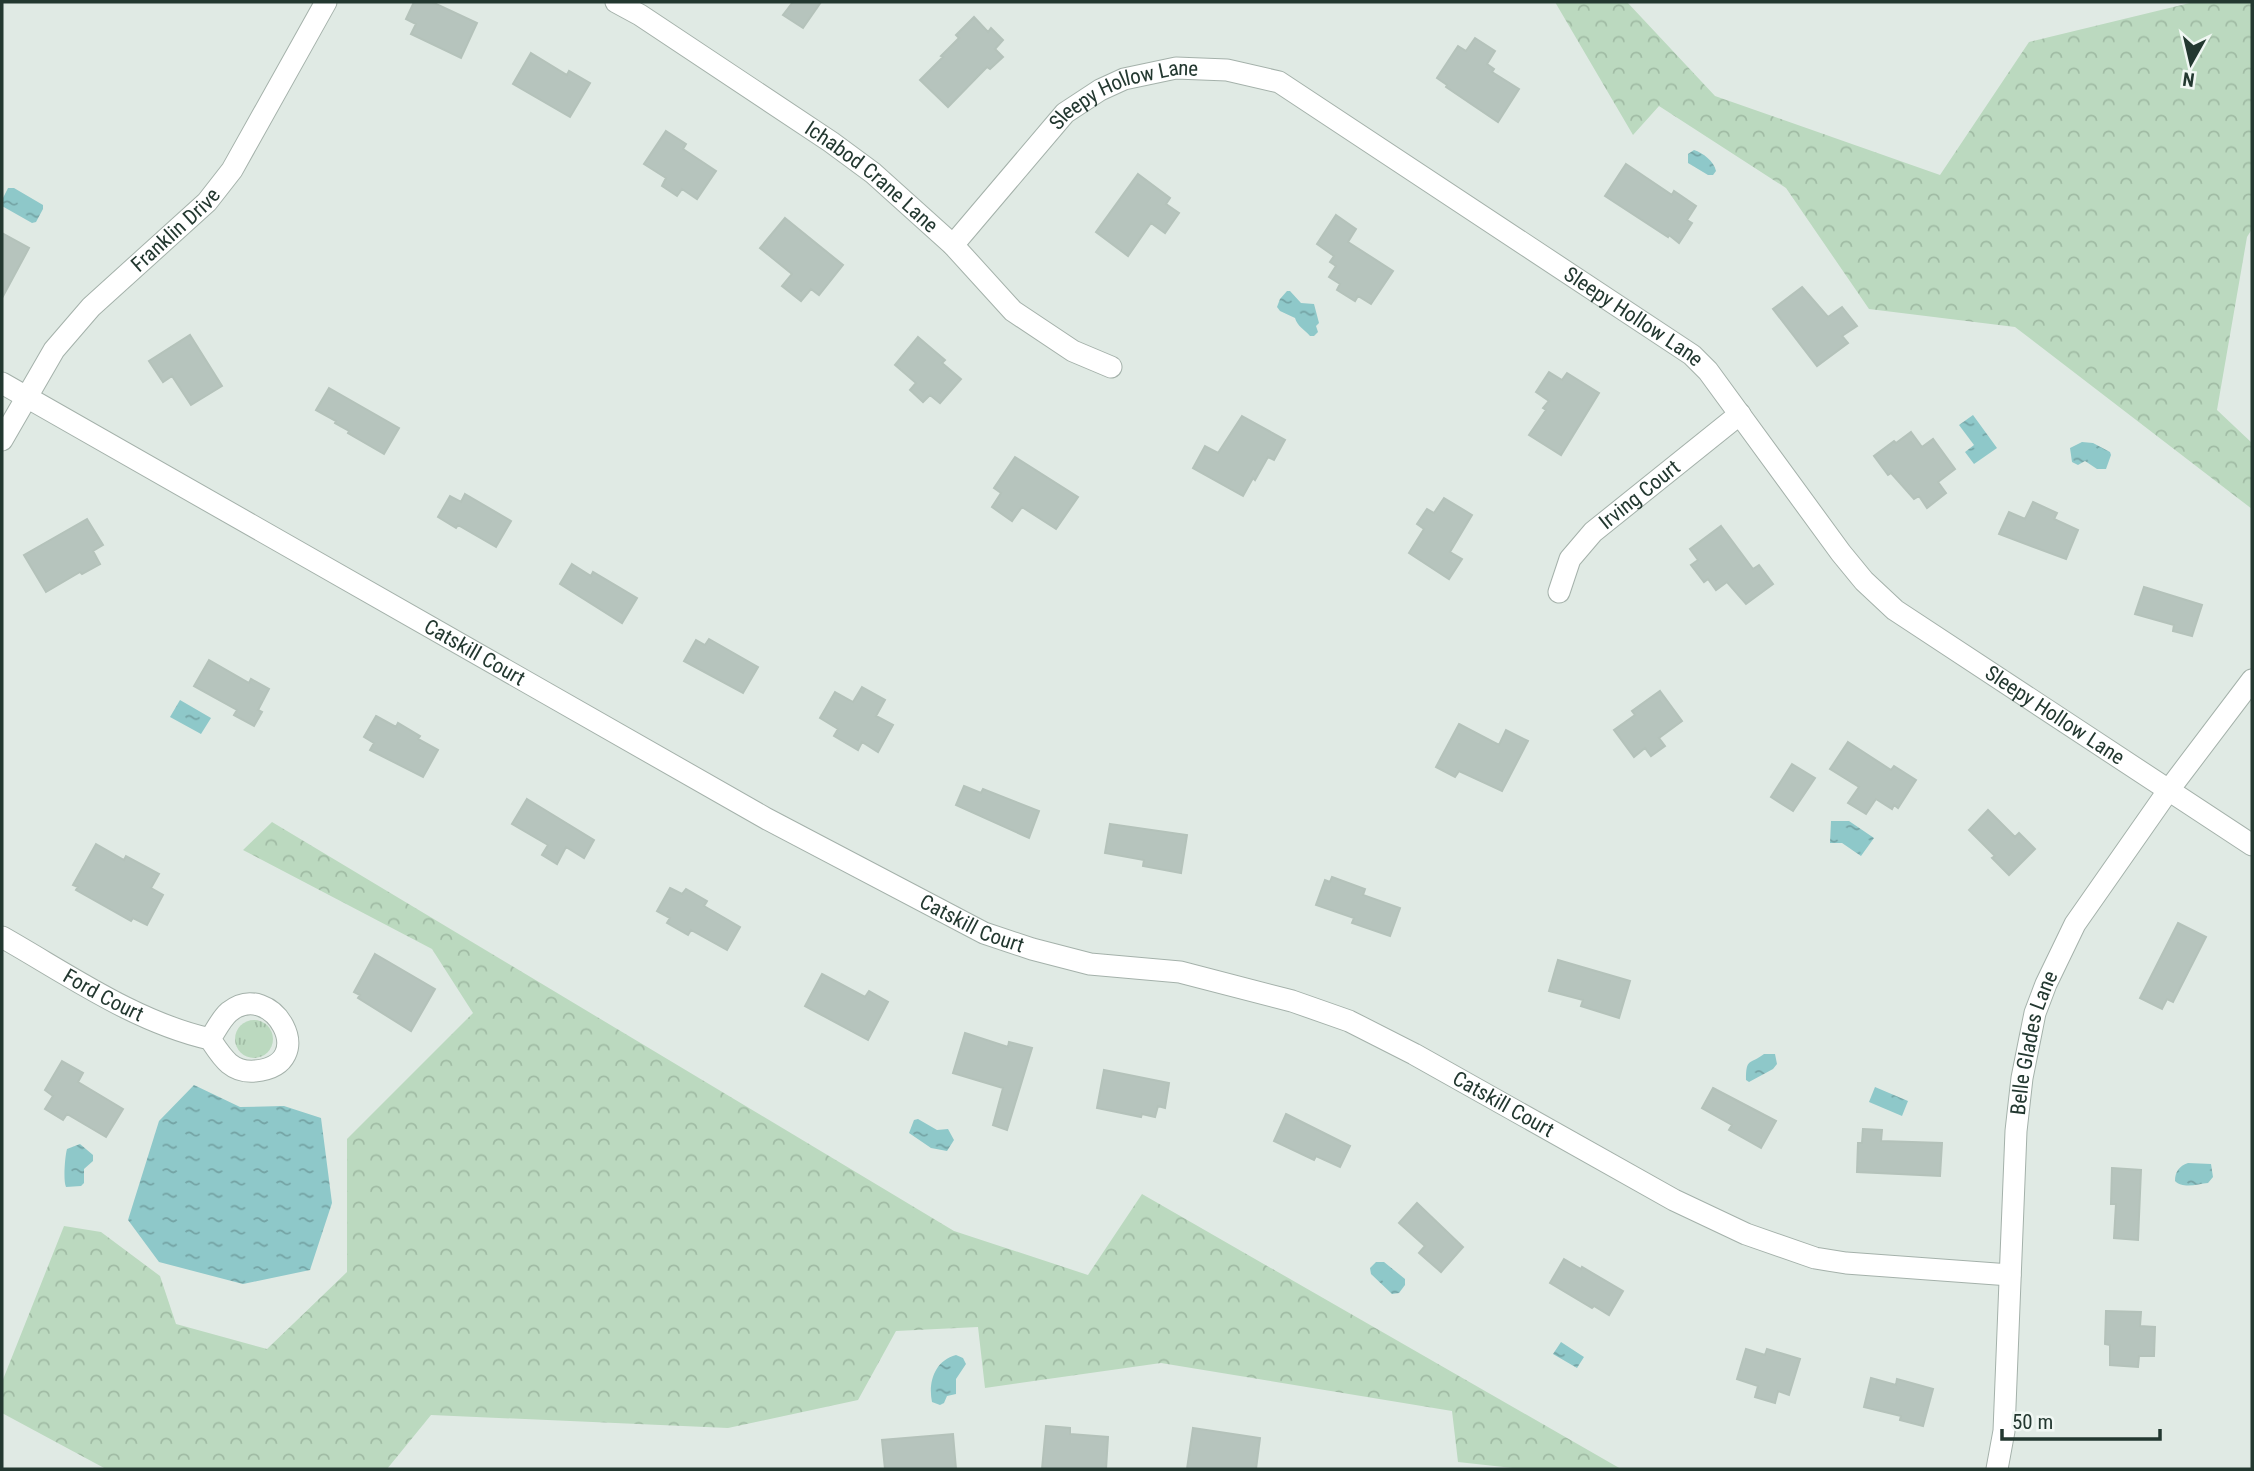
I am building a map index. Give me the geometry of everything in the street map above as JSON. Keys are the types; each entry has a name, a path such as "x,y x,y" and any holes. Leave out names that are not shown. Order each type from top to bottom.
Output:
{"street":[{"name":"Franklin Drive","path":"2,440 54,350 91,307 207,202 232,170 326,2"},
{"name":"Ichabod Crane Lane","path":"616,2 640,15 831,142 873,173 953,245 1013,311 1073,351 1111,367"},
{"name":"Sleepy Hollow Lane","path":"953,245 1065,113 1100,90 1124,79 1176,68 1227,70 1279,82 1692,355 1708,371 1841,553 1864,581 1895,610 2252,845"},
{"name":"Catskill Court","path":"2,383 755,813 984,933 1090,964 1180,972 1292,1001 1349,1021 1425,1060 1674,1200 1746,1234 1815,1258 1846,1263 2010,1275"},
{"name":"Irving Court","path":"1559,592 1570,559 1593,532 1740,414"},
{"name":"Belle Glades Lane","path":"1997,1469 2004,1432 2017,1121 2022,1078 2035,1013 2046,984 2076,924 2168,791 2252,680"},
{"name":"Ford Court","path":"2,937 149,1020 210,1039"}],"green space":[{"path":"1555,2 1627,2 1715,96 1940,175 2029,42 2194,2 2252,2 2252,229 2247,237 2217,410 2252,443 2252,509 2015,327 1869,309 1786,188 1659,106 1633,135"},
{"path":"272,822 954,1231 1088,1275 1142,1194 1621,1469 1522,1469 1458,1462 1452,1411 1161,1363 985,1388 978,1327 896,1331 858,1400 728,1428 431,1415 387,1469 106,1469 2,1413 2,1382 64,1226 101,1232 160,1276 176,1324 267,1349 347,1272 347,1139 473,1013 432,949 243,850"},
{"path":"254,1020 268,1025 273,1039 268,1053 254,1058 240,1053 235,1039 240,1025"}],"water":[{"path":"1694,150 1713,164 1716,171 1713,175 1708,175 1688,163 1688,154"},
{"path":"8,188 14,188 43,205 36,222 32,223 2,206"},
{"path":"1287,291 1301,303 1314,304 1319,323 1316,326 1318,332 1314,336 1310,336 1295,318 1277,307"},
{"path":"1973,415 1997,448 1974,464 1965,452 1974,445 1959,425"},
{"path":"2082,442 2093,443 2110,452 2106,469 2097,469 2085,461 2078,465 2072,462 2070,448"},
{"path":"180,700 211,718 201,734 170,717"},
{"path":"1831,821 1849,821 1874,838 1861,856 1842,843 1830,843"},
{"path":"1764,1054 1775,1054 1777,1064 1749,1082 1746,1080 1748,1065"},
{"path":"194,1085 240,1107 284,1106 321,1118 332,1203 310,1270 243,1284 159,1262 128,1220 159,1121"},
{"path":"1875,1087 1908,1101 1902,1116 1869,1102"},
{"path":"918,1119 937,1130 948,1129 954,1140 947,1151 931,1148 909,1133 914,1120"},
{"path":"80,1144 93,1155 93,1161 84,1169 84,1183 81,1186 66,1187 64,1174 67,1149"},
{"path":"2188,1163 2211,1164 2213,1177 2208,1183 2178,1183 2175,1181 2177,1172"},
{"path":"1376,1262 1384,1262 1405,1279 1405,1285 1399,1293 1392,1294 1371,1274 1370,1268"},
{"path":"1561,1342 1584,1357 1577,1368 1553,1354"},
{"path":"956,1355 963,1358 966,1364 956,1379 956,1394 947,1396 940,1405 932,1402 934,1374 942,1362"}],"building":[{"path":"414,2 432,2 477,23 461,58 411,34 416,24 406,19"},
{"path":"793,2 821,2 803,28 783,15"},
{"path":"974,17 988,32 991,28 1003,40 995,49 1003,57 990,69 987,67 948,107 920,80 943,57 941,56 959,38 956,35"},
{"path":"1475,38 1495,51 1487,64 1494,69 1492,72 1519,89 1498,122 1437,78 1458,46 1466,51"},
{"path":"531,53 567,75 569,71 590,83 570,117 513,84"},
{"path":"666,131 686,144 683,149 716,171 697,199 682,189 677,196 662,186 666,178 644,164"},
{"path":"1626,164 1672,195 1674,191 1696,206 1687,220 1692,223 1679,243 1605,196"},
{"path":"1138,174 1170,198 1166,204 1179,213 1165,233 1151,223 1128,256 1096,232"},
{"path":"1336,215 1356,229 1348,242 1393,271 1371,304 1358,296 1355,301 1337,290 1340,284 1329,277 1336,266 1330,262 1334,256 1317,244"},
{"path":"785,218 843,265 819,295 811,289 801,301 782,286 792,274 760,248"},
{"path":"2,233 29,248 2,298"},
{"path":"1802,287 1828,317 1842,307 1857,326 1842,336 1848,343 1817,366 1773,309"},
{"path":"190,335 222,386 191,405 172,376 163,382 149,361"},
{"path":"918,337 945,360 942,363 961,379 940,403 930,395 923,402 910,390 916,383 895,365"},
{"path":"1549,372 1562,380 1567,373 1599,393 1561,455 1529,435 1549,401 1536,392"},
{"path":"329,388 399,428 384,454 316,410"},
{"path":"1242,416 1285,440 1274,460 1268,457 1243,496 1193,468 1205,446 1218,453"},
{"path":"1911,432 1922,447 1933,439 1955,469 1938,482 1946,493 1927,508 1919,496 1914,499 1891,473 1888,475 1874,456"},
{"path":"1015,457 1078,497 1056,529 1022,507 1012,521 992,507 1001,493 994,488"},
{"path":"465,494 511,521 496,547 438,517 450,496 461,502"},
{"path":"1444,498 1472,515 1450,552 1462,559 1449,579 1409,553 1424,529 1417,524 1427,509 1434,513"},
{"path":"2033,502 2057,513 2054,519 2078,530 2066,559 1999,534 2009,512 2025,519"},
{"path":"87,519 103,545 93,551 100,564 82,574 80,572 46,592 24,555"},
{"path":"1721,526 1753,569 1759,565 1773,584 1746,604 1727,582 1716,590 1708,579 1704,582 1691,565 1698,560 1690,549"},
{"path":"572,564 591,576 593,572 637,598 622,623 560,584"},
{"path":"2144,587 2202,605 2192,636 2173,631 2174,625 2135,614"},
{"path":"709,639 758,667 743,693 684,661 696,640 705,645"},
{"path":"209,660 249,683 251,679 269,689 258,710 262,712 254,726 234,715 237,710 194,686"},
{"path":"862,687 885,700 876,716 893,725 878,752 862,742 858,750 834,736 838,729 820,718 835,692 853,702"},
{"path":"1660,691 1682,721 1659,738 1665,746 1651,756 1645,748 1634,757 1614,730 1635,715 1632,711"},
{"path":"376,716 396,727 398,723 438,750 423,777 370,750 374,743 364,737"},
{"path":"1459,724 1499,745 1506,730 1528,741 1502,791 1459,771 1455,777 1436,767"},
{"path":"1848,742 1891,770 1894,766 1916,780 1898,808 1894,805 1892,809 1876,799 1866,814 1848,803 1859,787 1830,769"},
{"path":"1792,764 1815,778 1793,811 1771,797"},
{"path":"964,786 981,793 983,789 1039,811 1029,838 956,805"},
{"path":"527,799 594,840 584,858 566,847 557,864 542,855 548,845 512,824"},
{"path":"1988,810 2015,837 2019,833 2035,849 2009,875 1992,858 1995,856 1969,830"},
{"path":"1110,824 1187,835 1181,873 1143,866 1144,860 1105,853"},
{"path":"96,844 124,860 126,856 159,874 151,888 163,895 147,925 133,918 131,921 76,890 78,887 73,885"},
{"path":"1332,877 1365,889 1363,895 1400,908 1390,936 1352,923 1354,918 1316,905 1325,880 1330,882"},
{"path":"670,888 682,894 686,889 707,901 704,906 740,927 727,950 691,930 688,935 667,923 670,918 657,911"},
{"path":"2178,923 2206,937 2173,1002 2167,999 2162,1009 2140,998"},
{"path":"375,954 435,989 411,1031 358,998 360,995 354,992"},
{"path":"1558,960 1630,981 1619,1018 1581,1006 1583,1000 1549,991"},
{"path":"822,974 865,997 869,991 888,1002 868,1040 805,1006"},
{"path":"965,1033 1008,1047 1009,1042 1032,1048 1007,1130 993,1125 1003,1088 953,1073"},
{"path":"62,1061 83,1073 78,1082 123,1109 106,1137 67,1114 63,1120 45,1109 53,1096 45,1090"},
{"path":"1104,1070 1169,1083 1165,1108 1158,1106 1155,1117 1142,1114 1141,1117 1097,1108"},
{"path":"1713,1088 1776,1121 1761,1148 1729,1130 1732,1125 1702,1108"},
{"path":"1286,1114 1350,1146 1340,1167 1316,1156 1314,1160 1274,1141"},
{"path":"1863,1129 1882,1130 1881,1141 1942,1143 1940,1176 1857,1172 1858,1143 1862,1143"},
{"path":"2112,1168 2141,1170 2138,1240 2114,1238 2116,1204 2111,1204"},
{"path":"1417,1203 1463,1247 1441,1272 1419,1253 1425,1246 1399,1223"},
{"path":"1564,1259 1623,1291 1609,1315 1550,1283"},
{"path":"2106,1311 2141,1312 2140,1326 2155,1327 2154,1356 2139,1356 2138,1367 2110,1365 2110,1345 2105,1344"},
{"path":"1746,1349 1765,1355 1767,1349 1800,1359 1789,1395 1778,1391 1775,1403 1755,1397 1758,1386 1737,1379"},
{"path":"1871,1378 1896,1385 1897,1379 1933,1389 1923,1426 1900,1420 1901,1416 1864,1407"},
{"path":"1046,1426 1070,1428 1070,1434 1108,1437 1106,1469 1042,1469"},
{"path":"1193,1428 1260,1438 1256,1469 1187,1469"},
{"path":"953,1434 956,1469 885,1469 882,1440"}]}
